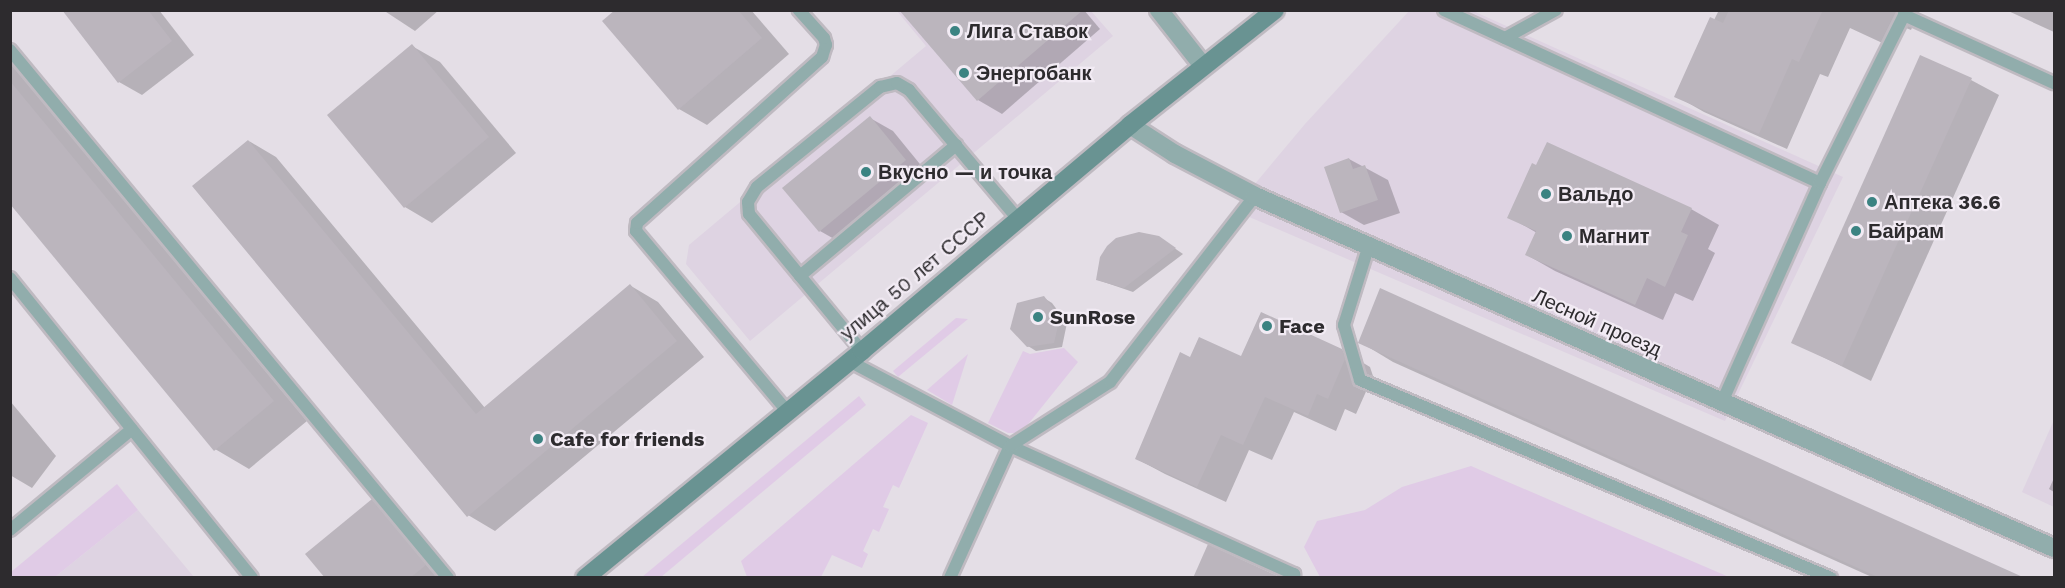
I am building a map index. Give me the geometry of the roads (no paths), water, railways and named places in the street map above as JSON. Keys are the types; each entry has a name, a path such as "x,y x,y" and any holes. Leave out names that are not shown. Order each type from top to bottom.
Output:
{"main road":[{"name":"улица 50 лет СССР","path":"585,578 856,356 1130,125 1275,10"}],"street":[{"path":"1159,10 1203,66"},
{"name":"Лесной проезд","path":"1130,125 1175,154 1255,196 1368,248 2055,548"}],"lane":[{"path":"787,411 636,231 637,223 822,57 826,45 824,38 799,10"},
{"path":"1444,10 1820,183"},
{"path":"1506,38 1556,10"},
{"path":"1722,402 1820,183 1905,13 2055,83"},
{"path":"10,50 448,578"},
{"path":"1018,219 909,90 897,83 880,87 757,187 748,202 749,214 800,276 856,356 1010,446 1294,574 1293,578"},
{"path":"800,276 956,145"},
{"path":"950,578 1010,446 1110,382 1255,196"},
{"path":"1368,248 1344,325 1360,380 1831,578"},
{"path":"10,278 252,578"},
{"path":"10,530 132,429"}],"place":[{"name":"Лига Ставок","path":"955,31"},
{"name":"Энергобанк","path":"964,73"},
{"name":"Вкусно — и точка","path":"866,172"},
{"name":"Вальдо","path":"1546,194"},
{"name":"Аптека 36.6","path":"1872,202"},
{"name":"Байрам","path":"1856,231"},
{"name":"Магнит","path":"1567,236"},
{"name":"SunRose","path":"1038,317"},
{"name":"Face","path":"1267,326"},
{"name":"Cafe for friends","path":"538,439"}]}
